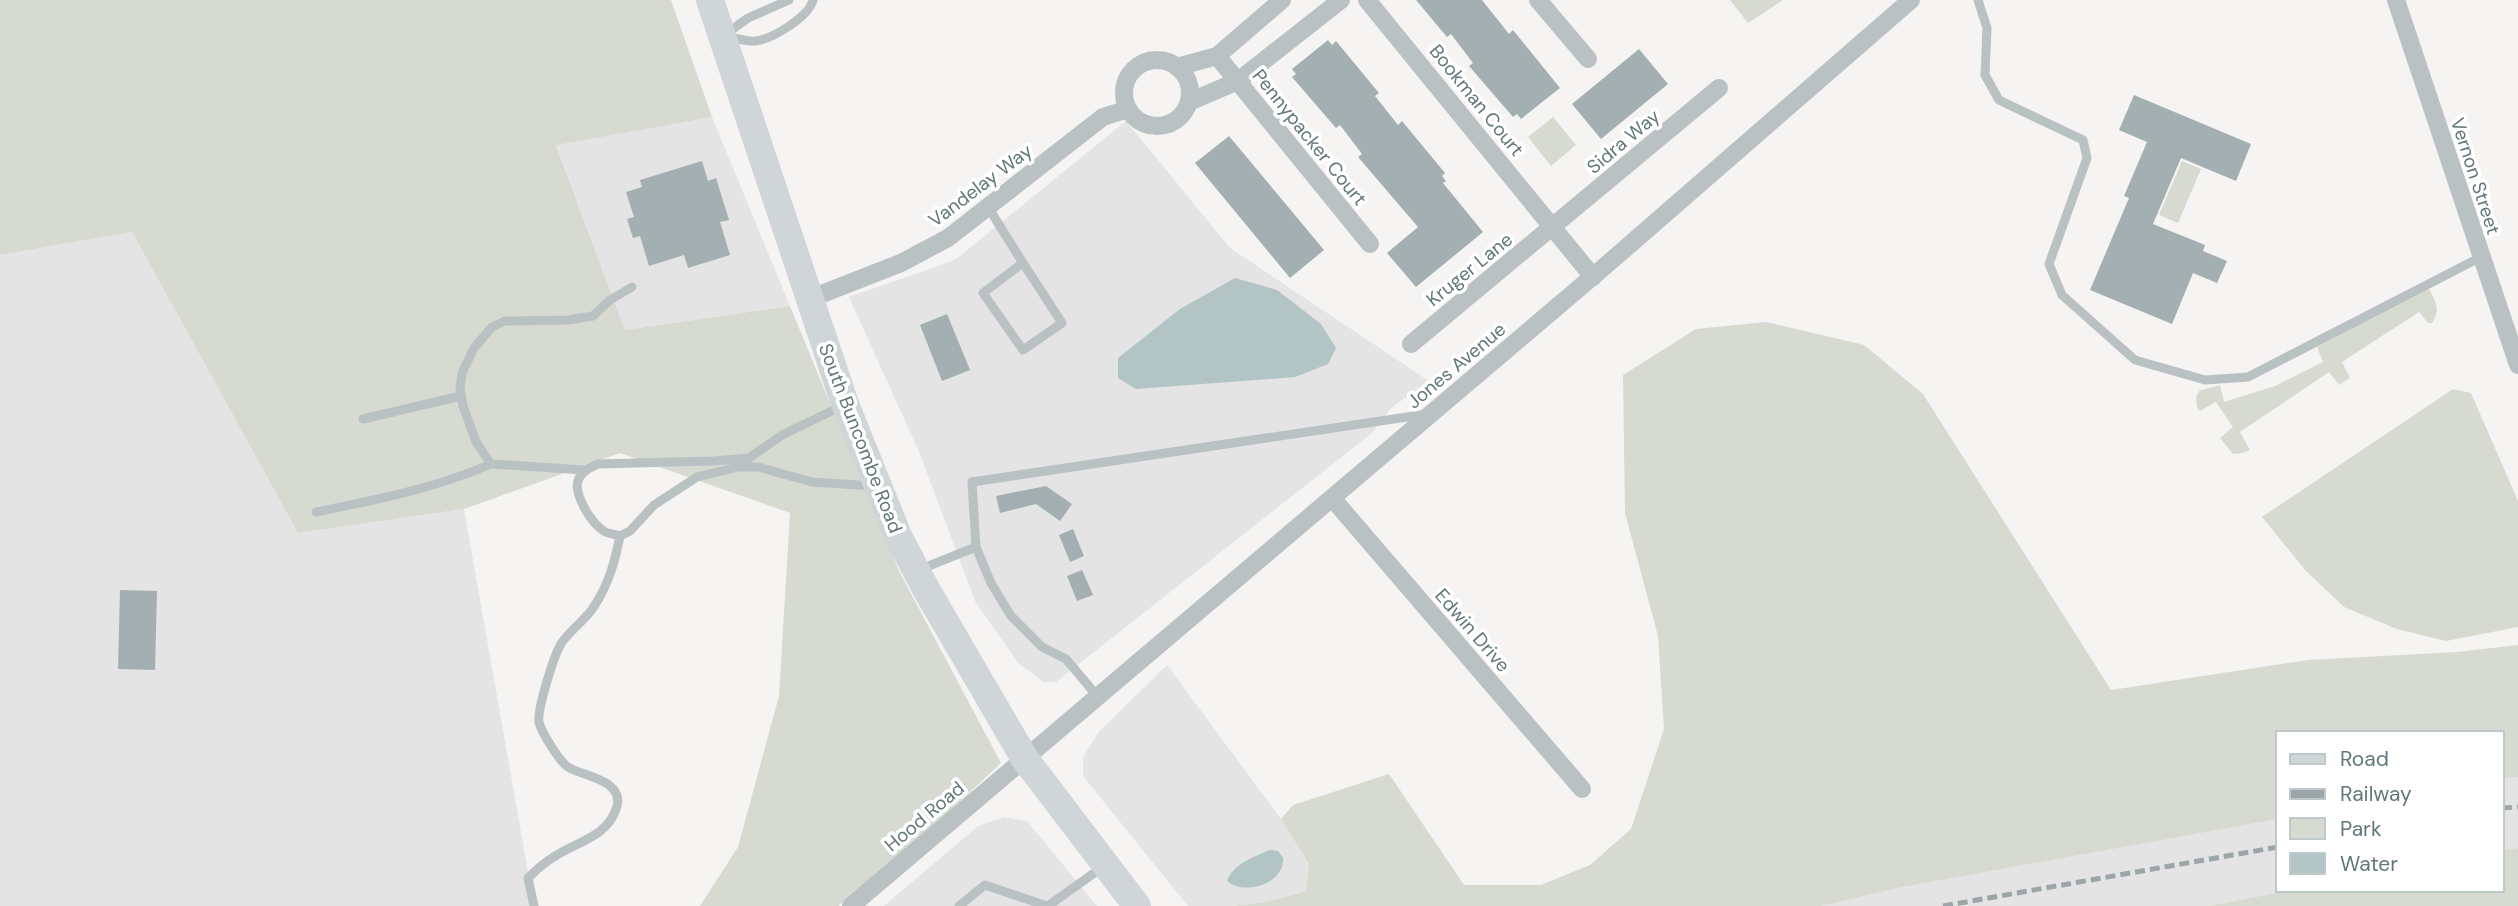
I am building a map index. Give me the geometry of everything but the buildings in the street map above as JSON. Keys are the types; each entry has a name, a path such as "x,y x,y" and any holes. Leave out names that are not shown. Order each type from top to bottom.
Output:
{"main road":[{"name":"South Buncombe Road","path":"710,0 845,404 898,536 1026,759 1137,906"}],"street":[{"path":"1177,66 1217,56 1282,0"},
{"path":"1189,102 1238,81 1341,0"},
{"name":"Bookman Court","path":"1367,0 1593,276"},
{"path":"1538,0 1588,59"},
{"name":"Jones Avenue","path":"1026,759 1912,0"},
{"name":"Vernon Street","path":"2396,0 2518,365"},
{"name":"Pennypacker Court","path":"1217,56 1370,244"},
{"path":"1167,61 1177,66 1188,82 1189,102 1177,120 1166,124 1145,123 1128,109 1125,87 1129,76 1145,62 1167,61"},
{"name":"Sidra Way","path":"1554,227 1719,88"},
{"name":"Vandelay Way","path":"809,299 901,263 948,239 1102,117 1128,109"},
{"name":"Kruger Lane","path":"1411,344 1554,227"},
{"name":"Edwin Drive","path":"1332,498 1582,789"},
{"name":"Hood Road","path":"851,906 1026,759"}],"lane":[{"path":"722,36 748,18 789,0"},
{"path":"722,36 756,41 798,22 812,6 813,0"},
{"path":"1978,0 1987,28 1985,75 1999,100 2083,140 2087,158 2049,264 2062,295 2135,360 2205,380 2248,377 2481,257"},
{"path":"988,207 1062,323 1023,350 983,293 1023,263"},
{"path":"491,464 476,442 461,396 462,373 474,348 492,327 505,321 568,320 593,316 610,300 632,287"},
{"path":"363,419 461,396"},
{"path":"584,470 578,480 576,493 590,517 603,530 620,536 630,531 654,505 698,477 738,463 782,435 845,404"},
{"path":"1098,697 1066,659 1042,647 1012,616 991,583 976,547 972,482 1432,413"},
{"path":"316,512 382,498 466,475 491,464 584,470 598,464 738,463 812,482 876,486"},
{"path":"534,906 528,878 538,867 559,853 594,836 611,821 618,804 615,791 605,783 566,766 539,722 544,691 560,643 594,608 612,574 620,536"},
{"path":"916,571 976,547"},
{"path":"959,906 985,885 1047,906 1105,865"}],"shaded area":[{"path":"712,117 790,306 625,330 556,144"},
{"path":"1126,121 1230,248 1429,381 1391,408 1372,433 1056,682 1044,682 1018,663 975,601 920,454 849,297 955,260"},
{"path":"132,232 298,533 464,509 534,906 0,906 0,255"},
{"path":"1167,665 1281,819 1309,864 1306,891 1266,902 1231,906 1188,906 1083,776 1083,757 1099,732"},
{"path":"2518,777 2518,848 2504,851 2504,779"},
{"path":"1004,817 1027,821 1097,906 884,906 978,826"},
{"path":"2276,819 2276,892 2282,892 2208,906 1821,906 1898,888"}],"green space":[{"path":"0,0 671,0 712,117 556,145 625,330 790,306 899,571 1001,763 879,877 838,906 700,906 738,847 779,696 790,513 620,453 464,509 298,533 132,232 0,255"},
{"path":"1730,0 1783,0 1748,23"},
{"path":"1553,117 1576,145 1551,166 1528,137"},
{"path":"2182,161 2201,169 2178,223 2159,215"},
{"path":"2424,288 2429,289 2436,306 2432,323 2428,323 2419,312 2342,362 2350,378 2339,385 2329,372 2240,432 2250,450 2233,454 2220,438 2233,427 2216,402 2200,411 2197,408 2196,397 2199,391 2220,385 2224,402 2275,386 2323,362 2317,347"},
{"path":"1766,322 1864,345 1923,394 2111,690 2308,660 2457,652 2518,645 2518,777 2504,779 2504,731 2276,731 2276,819 1898,888 1821,906 1231,906 1266,902 1306,891 1309,864 1281,819 1293,805 1389,774 1464,885 1541,885 1590,865 1631,829 1664,729 1658,636 1625,513 1623,375 1696,329"},
{"path":"2453,389 2471,393 2518,501 2518,627 2446,641 2397,629 2344,607 2306,571 2262,517"},
{"path":"2518,848 2518,906 2208,906 2282,892 2504,892 2504,851"}],"water":[{"path":"1235,278 1277,290 1321,324 1336,348 1328,364 1295,377 1136,389 1118,378 1118,358 1180,309"},
{"path":"1269,850 1278,851 1283,858 1282,867 1271,881 1243,887 1227,881 1239,865"}],"railway":[{"path":"2504,808 2518,807"},
{"path":"1943,906 2276,847"}]}
